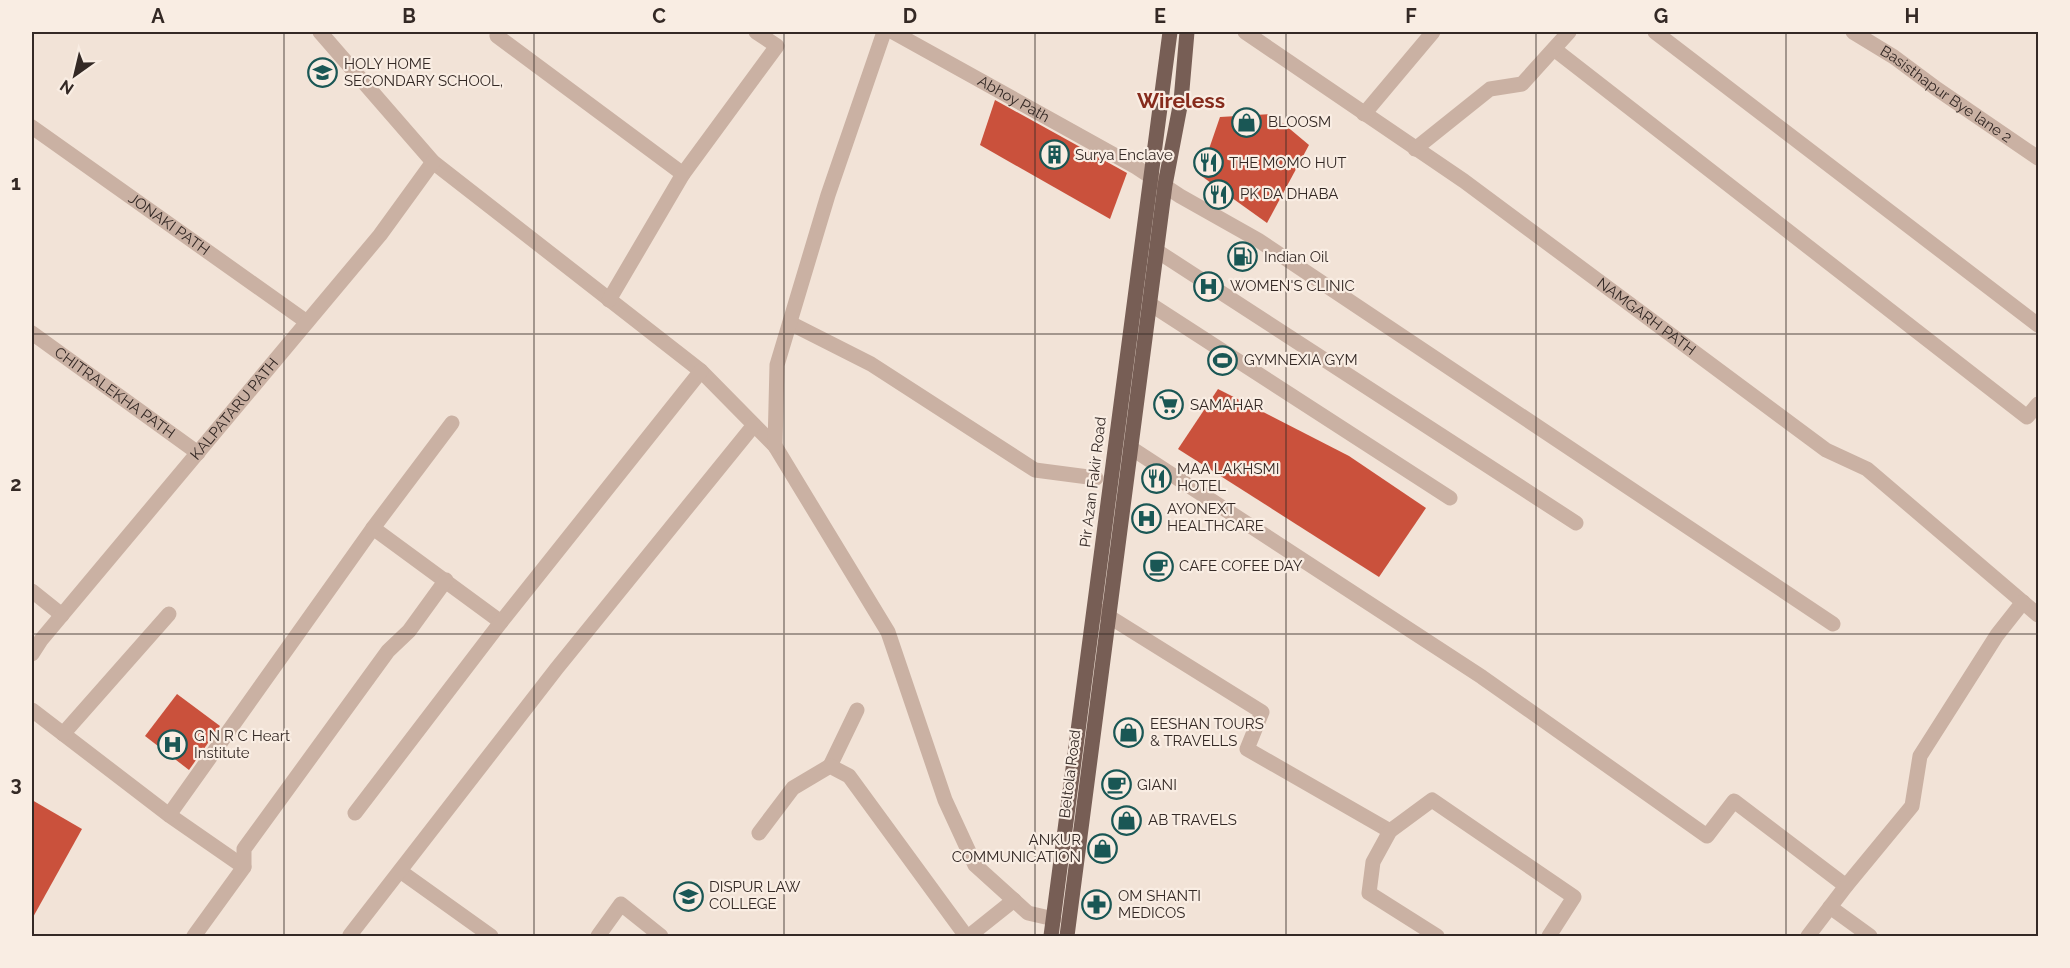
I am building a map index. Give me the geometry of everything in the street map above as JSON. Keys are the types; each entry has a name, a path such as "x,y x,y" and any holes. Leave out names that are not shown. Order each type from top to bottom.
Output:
{"main road":[{"name":"Pir Azan Fakir Road","path":"1051,936 1170,32"},
{"path":"1109,616 1165,185 1180,101 1187,32"},
{"name":"Beltola Road","path":"1071,934 1109,616"}],"street":[{"path":"320,32 433,162 701,371 775,446 888,632 945,800 975,865 1028,913 1054,919"},
{"path":"609,300 683,174 777,46 756,32"},
{"path":"775,446 777,365 828,195 884,32"},
{"name":"Abhoy Path","path":"893,32 1136,167 1258,240 1833,624"},
{"name":"NAMGARH PATH","path":"1245,32 1464,181 1826,450 1867,469 2038,615"},
{"path":"1364,114 1433,32"},
{"path":"1415,149 1490,88 1522,84 1569,32"},
{"path":"1655,32 2038,325"},
{"name":"Basisthapur Bye lane 2","path":"1853,32 1894,57 2038,158"},
{"path":"497,36 683,174"},
{"path":"1554,49 2027,417 2038,405"},
{"name":"JONAKI PATH","path":"32,127 307,322"},
{"name":"KALPATARU PATH","path":"32,654 62,615 380,235 433,162"},
{"path":"1157,250 1576,523"},
{"path":"1150,304 1450,498"},
{"path":"789,323 871,364 1035,470 1096,478"},
{"name":"CHITRALEKHA PATH","path":"34,340 198,453"},
{"path":"355,813 501,622 701,371"},
{"path":"169,815 373,528 452,423"},
{"path":"350,935 557,668 754,425"},
{"path":"1131,448 1482,677 1707,836 1734,801 1846,886"},
{"path":"373,528 501,622"},
{"path":"195,936 244,867 244,849 388,651 409,632 446,580"},
{"path":"32,591 62,615"},
{"path":"1808,936 1912,806 1920,756 1997,635 2023,602"},
{"path":"1094,608 1262,712 1247,749 1390,831"},
{"path":"63,735 170,615"},
{"path":"32,710 169,815 244,867"},
{"path":"759,833 793,788 830,766 857,710"},
{"path":"830,766 849,776 968,936 1014,900"},
{"path":"1437,936 1369,893 1373,862 1390,831 1432,800 1574,897 1549,936"},
{"path":"400,871 491,936"},
{"path":"598,936 621,904 661,936"},
{"path":"1830,907 1870,936"}],"building":[{"name":"Surya Enclave","path":"995,100 1127,173 1110,219 980,145"},
{"path":"1272,114 1309,145 1267,223 1200,175 1220,117"},
{"path":"1218,389 1349,456 1426,508 1379,577 1178,449"},
{"path":"177,694 220,726 189,770 145,736"},
{"path":"32,800 82,829 32,919"}],"place":[{"name":"HOLY HOME SECONDARY SCHOOL,","path":"323,73"},
{"name":"BLOOSM","path":"1247,122"},
{"name":"Surya Enclave","path":"1054,155"},
{"name":"THE MOMO HUT","path":"1208,163"},
{"name":"PK DA DHABA","path":"1219,194"},
{"name":"Indian Oil","path":"1243,257"},
{"name":"WOMEN'S CLINIC","path":"1209,286"},
{"name":"GYMNEXIA GYM","path":"1223,360"},
{"name":"SAMAHAR","path":"1169,405"},
{"name":"MAA LAKHSMI HOTEL","path":"1156,478"},
{"name":"AYONEXT HEALTHCARE","path":"1146,518"},
{"name":"CAFE COFEE DAY","path":"1158,566"},
{"name":"EESHAN TOURS & TRAVELLS","path":"1129,733"},
{"name":"G N R C Heart Institute","path":"173,745"},
{"name":"GIANI","path":"1116,785"},
{"name":"AB TRAVELS","path":"1127,820"},
{"name":"ANKUR COMMUNICATION","path":"1102,849"},
{"name":"DISPUR LAW COLLEGE","path":"688,896"},
{"name":"OM SHANTI MEDICOS","path":"1097,905"}],"district":[{"name":"Wireless","path":"1181,101"}]}
